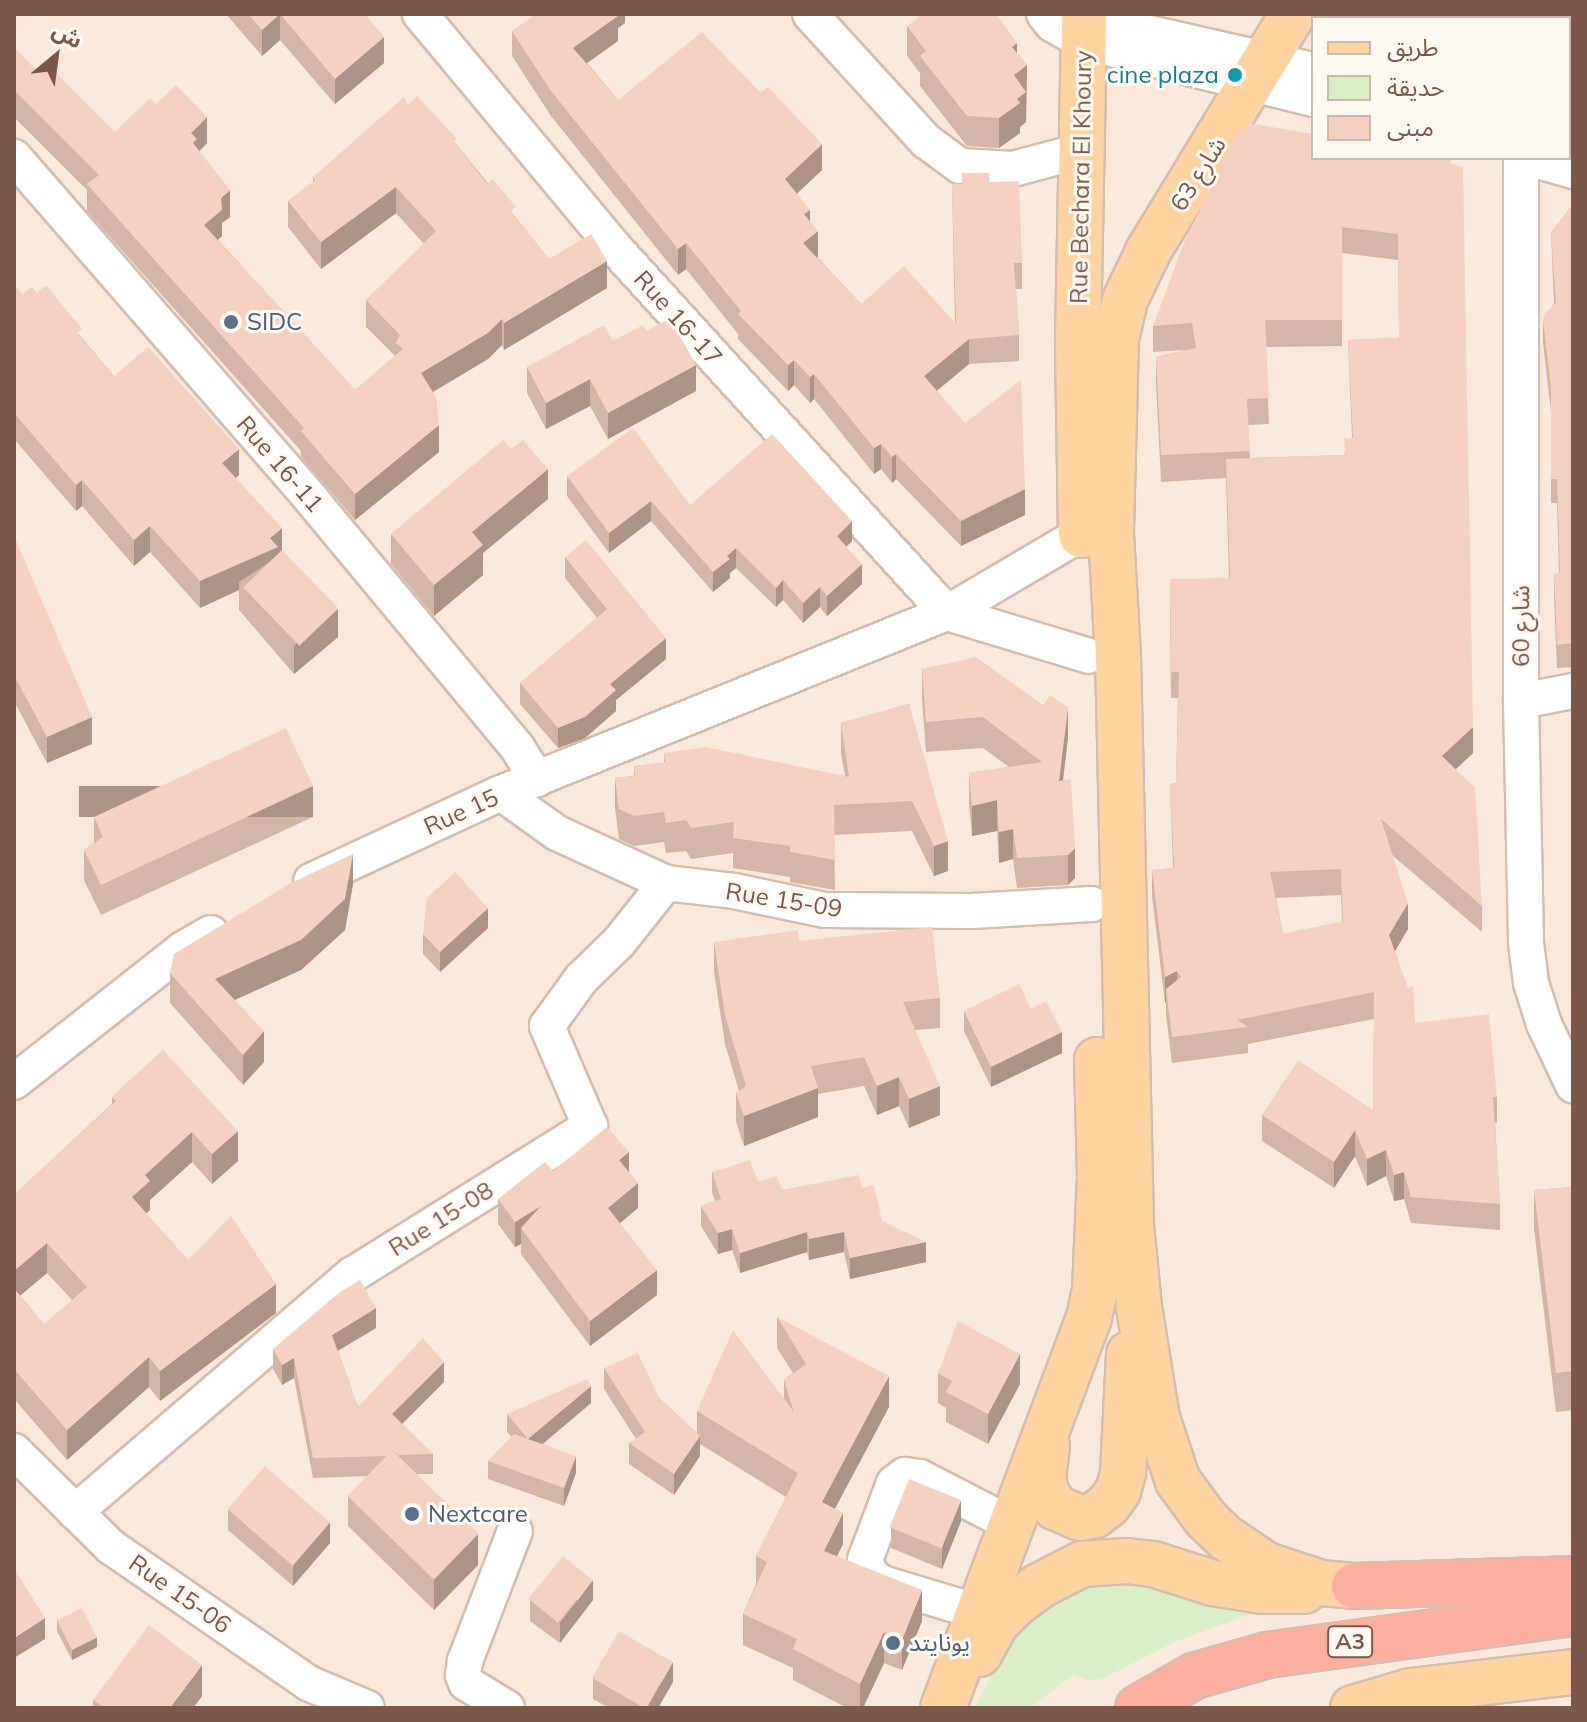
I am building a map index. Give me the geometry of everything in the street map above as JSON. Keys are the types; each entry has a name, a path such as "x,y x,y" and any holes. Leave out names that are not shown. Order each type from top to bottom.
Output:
{"highway":[{"path":"1354,1586 1573,1579"},
{"name":"A3","path":"1153,1702 1194,1676 1267,1655 1573,1613"}],"main road":[{"name":"شارع 63","path":"1097,339 1125,300 1148,252 1262,71 1293,14"},
{"name":"Rue Bechara El Khoury","path":"1069,22 1084,150 1097,339"},
{"path":"946,1708 978,1612 1089,1318 1095,1290 1100,1175 1089,656 1081,534 1097,339"},
{"path":"1050,1424 1043,1477 1046,1493 1055,1507 1067,1515 1095,1515 1118,1491 1123,1473 1134,1266 1121,903 1118,656 1097,339"},
{"path":"1134,1266 1157,1418 1178,1481 1206,1519 1226,1538 1266,1565 1321,1583 1354,1586"},
{"path":"946,1708 996,1623 1039,1586 1082,1564 1105,1560 1153,1564 1213,1583 1262,1591 1354,1586"},
{"path":"1353,1708 1399,1693 1573,1672"}],"street":[{"name":"Rue 16-17","path":"420,14 614,247 947,613"},
{"path":"810,14 926,141 960,166 1013,169 1084,150"},
{"path":"1069,22 1262,71 1311,98"},
{"path":"1262,71 1311,70"},
{"name":"Rue 16-11","path":"14,157 321,511 517,747 537,779"},
{"name":"شارع 60","path":"1524,160 1521,701 1526,943 1531,983 1544,1024 1573,1085"},
{"path":"1532,160 1573,171"},
{"name":"Rue 15","path":"280,895 501,793 947,613 1081,534"},
{"path":"947,613 1089,656"},
{"path":"1521,701 1573,691"},
{"name":"Rue 15-09","path":"501,793 557,833 666,883 734,891 825,910 972,911 1092,904"},
{"name":"Rue 15-08","path":"75,1512 352,1275 590,1126 547,1026 581,979 619,942 666,883"},
{"path":"14,1082 183,949 243,915"},
{"name":"Rue 15-06","path":"14,1451 26,1486 75,1512 111,1547 308,1683 367,1708"},
{"path":"978,1612 882,1583 871,1575 865,1560 894,1483 905,1475 920,1477 1011,1524"},
{"path":"507,1708 466,1683 463,1675 465,1661 515,1531"}],"shaded area":[{"path":"14,14 1573,14 1573,1708 14,1708"}],"green space":[{"path":"1087,1579 1156,1584 1258,1611 1170,1644 1106,1677 1089,1681 1073,1675 1030,1708 975,1708 1006,1645 1027,1614"}],"building":[{"path":"248,14 280,14 262,30"},
{"path":"280,14 365,14 384,37 335,79"},
{"path":"536,14 617,14 573,48 618,100 702,32 761,93 768,87 822,144 785,179 810,210 804,214 818,231 803,243 861,304 904,266 956,324 952,184 962,184 962,173 989,173 989,182 1019,181 1022,263 1014,263 1019,335 969,339 924,376 965,423 1021,380 1025,489 961,521 896,454 892,457 881,444 874,448 814,374 810,377 794,360 788,365 738,314 741,311 686,243 678,249 551,91 512,31"},
{"path":"923,14 996,14 1017,43 1012,47 1027,65 1014,75 1026,92 1017,99 1020,103 999,118 967,116 920,56 926,51 907,26"},
{"path":"1362,14 1431,14 1431,16"},
{"path":"14,47 37,72 46,63 115,132 150,98 156,104 176,85 207,117 191,133 197,139 193,143 230,190 221,198 222,210 204,225 355,390 403,349 396,343 400,335 366,300 436,231 396,187 321,242 288,201 404,97 408,105 417,96 457,139 454,141 487,184 493,179 516,207 510,211 549,259 591,234 607,261 504,323 502,319 488,333 421,373 436,397 439,425 355,494 301,431 304,428 87,184 99,175 14,90"},
{"path":"1248,123 1311,134 1311,160 1451,160 1450,163 1463,167 1473,727 1442,756 1475,788 1482,906 1381,819 1408,903 1389,935 1408,988 1413,986 1415,1023 1489,1014 1497,1097 1493,1097 1500,1204 1411,1197 1404,1172 1394,1175 1386,1150 1367,1159 1355,1130 1334,1162 1262,1115 1298,1060 1373,1110 1374,992 1237,1020 1248,1027 1172,1037 1166,989 1181,977 1177,971 1165,977 1152,870 1174,868 1170,784 1176,783 1179,672 1171,672 1170,579 1230,578 1226,459 1345,455 1344,438 1353,438 1348,340 1399,338 1398,234 1342,227 1342,320 1265,320 1269,398 1247,399 1250,451 1161,455 1156,357 1196,348 1192,323 1153,326 1183,245 1239,129 1245,132","holes":["1341,869 1343,921 1283,934 1270,872"]},
{"path":"1573,204 1573,643 1557,645 1554,573 1560,573 1557,479 1551,479 1551,388 1543,320 1545,313 1556,303 1551,233"},
{"path":"14,284 22,295 32,287 37,293 46,285 82,329 77,333 114,376 148,347 239,449 222,463 282,528 270,538 278,547 200,581 150,526 134,540 82,480 76,485 14,413"},
{"path":"670,318 696,365 608,413 590,379 546,403 527,367 604,325 613,341 643,325 646,331"},
{"path":"633,428 690,505 772,434 852,521 837,536 862,564 827,596 820,587 803,603 783,580 776,588 736,548 727,556 730,559 713,572 651,501 609,533 567,476"},
{"path":"503,440 511,449 523,440 548,469 472,532 483,545 434,585 391,534"},
{"path":"14,536 92,717 47,737 14,675"},
{"path":"586,540 666,638 610,684 616,690 585,717 558,728 520,683 607,609 565,557"},
{"path":"282,550 338,608 299,646 243,588"},
{"path":"976,657 1043,705 1050,695 1068,707 1059,781 1071,779 1075,848 1068,855 1017,858 1013,829 999,832 997,800 972,806 969,773 1042,762 983,717 926,722 922,669"},
{"path":"909,704 948,841 934,846 912,801 834,805 835,860 790,852 790,846 733,838 734,822 691,828 686,820 666,823 664,812 634,816 619,809 615,778 635,776 634,766 665,762 664,753 706,747 849,777 841,723"},
{"path":"286,728 313,786 101,885 84,850 103,837 94,817"},
{"path":"353,854 345,899 301,940 215,979 264,1031 243,1055 170,973 174,954 291,883"},
{"path":"455,872 488,908 440,952 423,934 427,898"},
{"path":"932,927 940,998 903,1002 940,1086 909,1099 899,1077 877,1086 864,1057 811,1066 818,1088 744,1116 736,1093 746,1086 725,1015 714,942 798,930 799,941"},
{"path":"1019,984 1031,1009 1046,1001 1062,1032 991,1067 964,1011"},
{"path":"163,1050 238,1131 212,1154 192,1132 145,1175 150,1181 132,1197 188,1260 231,1216 276,1284 160,1371 149,1357 67,1430 14,1369 14,1288 44,1325 87,1287 47,1243 14,1271 14,1195 116,1101 112,1097"},
{"path":"607,1127 629,1152 619,1160 638,1183 608,1208 657,1270 590,1321 521,1228 541,1206 515,1222 498,1199 545,1162 553,1171"},
{"path":"750,1160 758,1182 777,1176 782,1190 859,1175 862,1188 874,1185 882,1221 926,1242 850,1258 844,1232 809,1239 807,1232 740,1253 732,1229 718,1233 701,1206 721,1199 712,1172"},
{"path":"1573,1187 1573,1371 1556,1373 1534,1190"},
{"path":"360,1280 376,1308 332,1335 358,1407 423,1338 444,1362 392,1414 433,1454 398,1455 392,1450 387,1456 313,1458 294,1358 282,1365 273,1349 340,1292"},
{"path":"777,1317 889,1376 822,1502 843,1513 824,1551 922,1590 902,1640 884,1632 860,1684 793,1649 797,1639 743,1614 767,1562 756,1556 798,1473 697,1411 733,1330 794,1412 784,1380 806,1364"},
{"path":"958,1321 1020,1354 988,1414 946,1392 952,1381 938,1373"},
{"path":"638,1353 659,1398 700,1436 674,1474 629,1443 645,1432 604,1368"},
{"path":"587,1379 591,1386 528,1439 507,1414"},
{"path":"514,1434 576,1456 564,1488 488,1461"},
{"path":"392,1450 478,1533 434,1579 348,1496"},
{"path":"265,1466 330,1522 293,1565 228,1509"},
{"path":"909,1479 961,1500 941,1548 890,1527"},
{"path":"563,1556 593,1580 558,1623 528,1599"},
{"path":"14,1568 45,1618 14,1638"},
{"path":"82,1608 97,1637 72,1650 57,1621"},
{"path":"149,1625 202,1665 170,1708 105,1708 93,1700"},
{"path":"619,1631 673,1662 646,1708 592,1678"}],"place":[{"name":"cine plaza","path":"1235,75"},
{"name":"SIDC","path":"231,322"},
{"name":"Nextcare","path":"412,1514"},
{"name":"يونايتد","path":"893,1643"}]}
